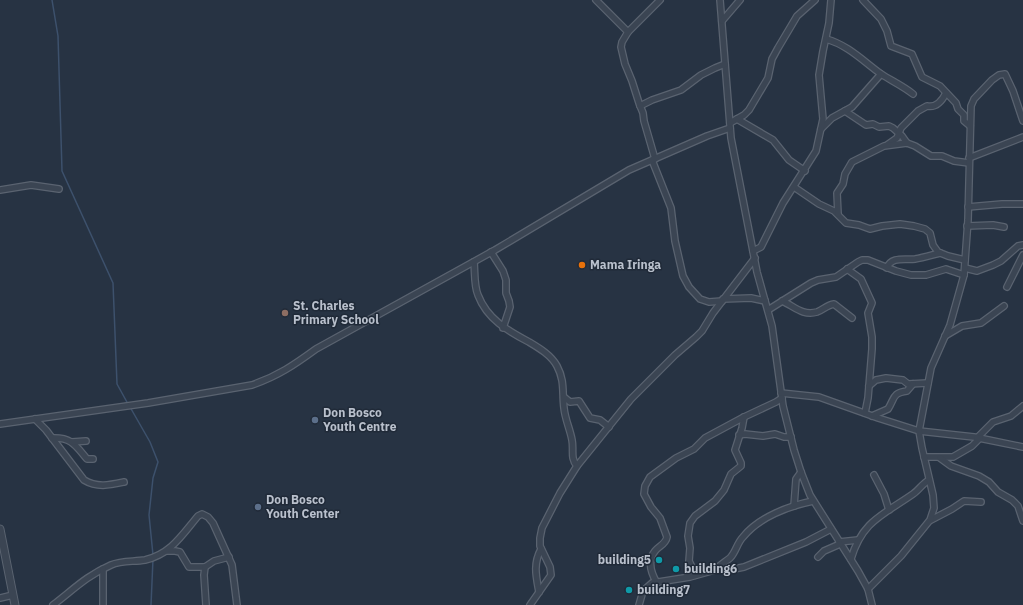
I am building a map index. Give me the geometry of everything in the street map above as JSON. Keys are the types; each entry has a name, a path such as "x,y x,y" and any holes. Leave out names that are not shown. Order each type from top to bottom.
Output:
{"street":[{"path":"596,0 628,32"},
{"path":"660,0 628,32 622,42 621,47 625,64 643,113 653,159 671,208 679,261 686,283 703,301 751,298 765,301"},
{"path":"720,0 731,138 753,251 772,326 782,396 800,472 813,502 851,559 868,589 872,605"},
{"path":"722,21 740,0"},
{"path":"0,424 148,403 252,385 267,380 292,368 316,349 474,262 610,181 653,159 730,125 749,110 754,103 768,78 772,59 778,48 797,16 815,0"},
{"path":"753,251 761,247 783,203 805,171 816,151 823,118 819,76 829,23 831,0"},
{"path":"863,0 881,19 887,31 891,46 912,54 922,77 937,84 956,103 958,109 964,115 964,120 970,126"},
{"path":"826,39 846,47 881,74 913,94"},
{"path":"640,106 652,100 681,90 701,75 726,64"},
{"path":"821,130 832,118 856,104 881,74"},
{"path":"931,520 934,504 919,430 931,368 956,306 964,275 971,106 974,99 992,80 1003,74 1006,76 1013,91 1023,121"},
{"path":"838,214 837,193 843,184 846,170 852,162 867,153 887,145 897,138 901,128 918,110 926,106 931,107 936,105 942,100 946,93"},
{"path":"845,111 866,125 873,124 878,127 889,126 899,133 907,143"},
{"path":"737,119 773,140 789,160 805,171"},
{"path":"887,145 907,143 931,156 942,156 954,161 969,161 1023,137"},
{"path":"0,190 31,185 59,189"},
{"path":"794,187 838,214 846,223 866,228 900,224 925,229 930,233 933,245 940,253"},
{"path":"968,207 993,204 1023,204"},
{"path":"967,226 993,224 1004,227"},
{"path":"965,268 977,271 993,265 1001,261 1018,246 1023,245"},
{"path":"491,252 503,271 506,280 506,293 510,307 503,328"},
{"path":"887,268 889,263 894,260 915,259 940,253 965,260"},
{"path":"1007,288 1023,255"},
{"path":"530,605 551,575 550,567 541,549 540,538 542,528 560,493 577,466 626,404 675,355 696,337 722,300 755,258"},
{"path":"768,310 811,283 836,276 858,262 868,260 887,268 911,275 926,275 946,269 964,275"},
{"path":"474,262 478,295 487,310 503,328 542,350 555,364 559,371 563,386 565,417 573,445 572,457 577,466"},
{"path":"847,269 861,279 872,305 868,313 872,337 869,386 865,413"},
{"path":"782,301 791,305 797,310 808,313 819,311 834,304 852,318"},
{"path":"945,336 962,326 981,323 1004,306"},
{"path":"869,386 876,380 886,378 903,380 907,383 913,384 928,383"},
{"path":"872,416 890,408 896,394 902,391 907,391 913,384"},
{"path":"657,582 651,569 651,558 654,551 665,542 667,537 660,518 645,498 644,494 647,481 650,477 676,458 694,449 705,438 772,404 782,396 819,397 872,416 919,430 979,438 1023,447"},
{"path":"564,397 570,402 579,401 590,418 600,420 609,426"},
{"path":"924,457 953,457 972,446 993,422 1011,416 1023,406"},
{"path":"696,575 689,561 689,525 693,518 704,508 713,503 723,492 732,474 741,466 735,450 744,417"},
{"path":"35,419 52,438 84,480 90,484 99,486 124,482"},
{"path":"739,435 745,434 763,436 776,434 784,437 792,437"},
{"path":"52,438 62,438 72,442 88,459 93,459"},
{"path":"72,442 86,441"},
{"path":"940,458 951,466 979,476 989,482 998,492 1012,500 1018,506 1023,521"},
{"path":"794,506 796,479 800,472"},
{"path":"874,475 884,494 889,510"},
{"path":"851,559 858,540 864,530 889,510 916,493 924,482 929,480"},
{"path":"868,589 901,556 931,520 964,501 981,502"},
{"path":"715,570 731,557 742,538 753,528 772,516 794,506 813,502"},
{"path":"53,605 92,574 119,563 144,560 164,552 174,546 198,516 202,514 208,517 213,523 229,557 234,571 238,605"},
{"path":"0,529 15,605"},
{"path":"639,605 642,591 652,583 677,580 715,570 744,567 806,542 831,529"},
{"path":"818,557 824,551 840,543 858,540"},
{"path":"538,592 535,576 535,565 541,549"},
{"path":"164,552 180,552 189,567 205,567 214,561 229,557"},
{"path":"205,567 204,575 206,605"},
{"path":"103,569 103,605"},
{"path":"0,598 13,595"}],"waterway":[{"path":"52,0 58,36 62,171 113,283 117,384 128,404"},
{"path":"130,407 150,442 158,462 153,478 149,515 153,555"},
{"path":"151,605 153,559"}],"place":[{"name":"Mama Iringa","path":"582,265"},
{"name":"St. Charles Primary School","path":"285,313"},
{"name":"Don Bosco Youth Centre","path":"315,420"},
{"name":"Don Bosco Youth Center","path":"258,507"},
{"name":"building5","path":"659,560"},
{"name":"building6","path":"676,569"},
{"name":"building7","path":"629,590"}]}
